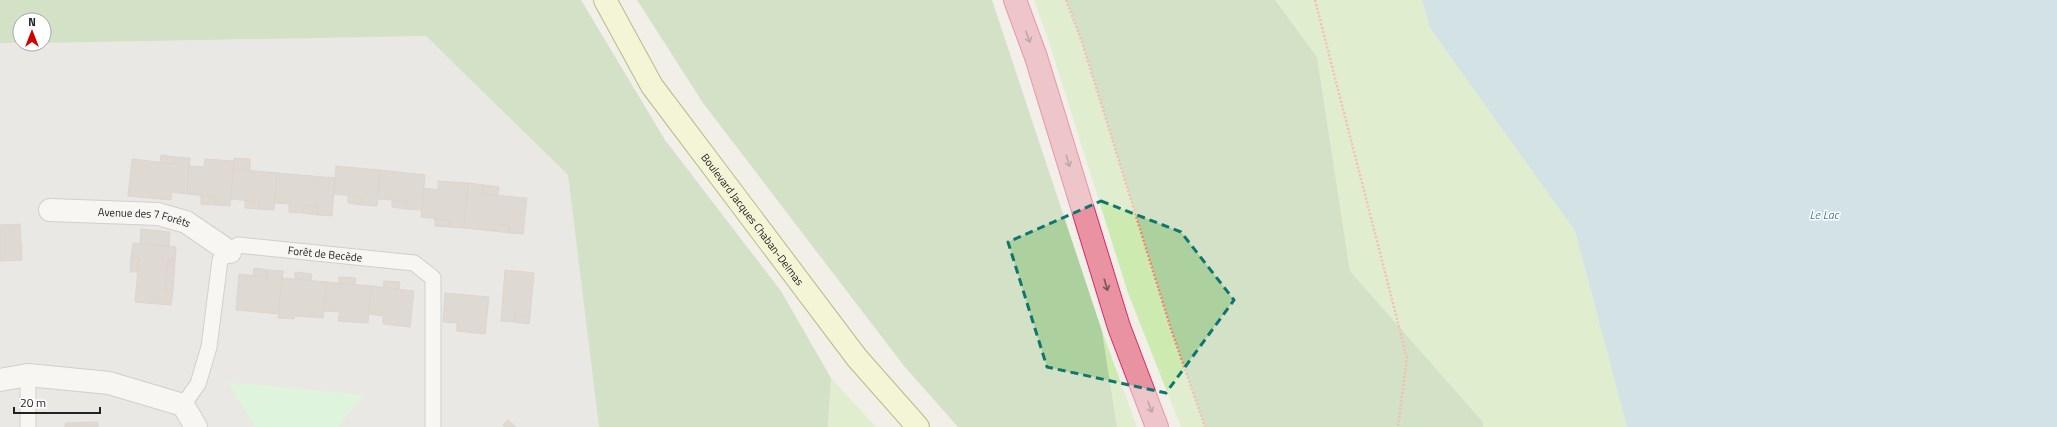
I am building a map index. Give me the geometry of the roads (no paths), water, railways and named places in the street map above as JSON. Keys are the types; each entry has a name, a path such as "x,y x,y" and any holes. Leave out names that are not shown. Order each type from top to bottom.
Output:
{"highway":[{"path":"1015,0 1036,57 1119,327 1157,427"}],"main road":[{"name":"Boulevard Jacques Chaban-Delmas","path":"605,0 652,86 857,358 918,427"}],"street":[{"name":"Avenue des 7 Forêts","path":"50,210 158,214 186,222 230,252"},
{"path":"0,380 28,375 109,383 183,405 196,427"}],"lane":[{"name":"Forêt de Becède","path":"230,252 238,245 414,263 433,278 433,427"},
{"path":"183,405 198,384 209,347 220,260 230,252"},
{"path":"28,375 28,427"}],"water":[{"name":"Le Lac","path":"1422,0 2057,0 2057,427 1627,427 1575,231 1430,28"}]}
